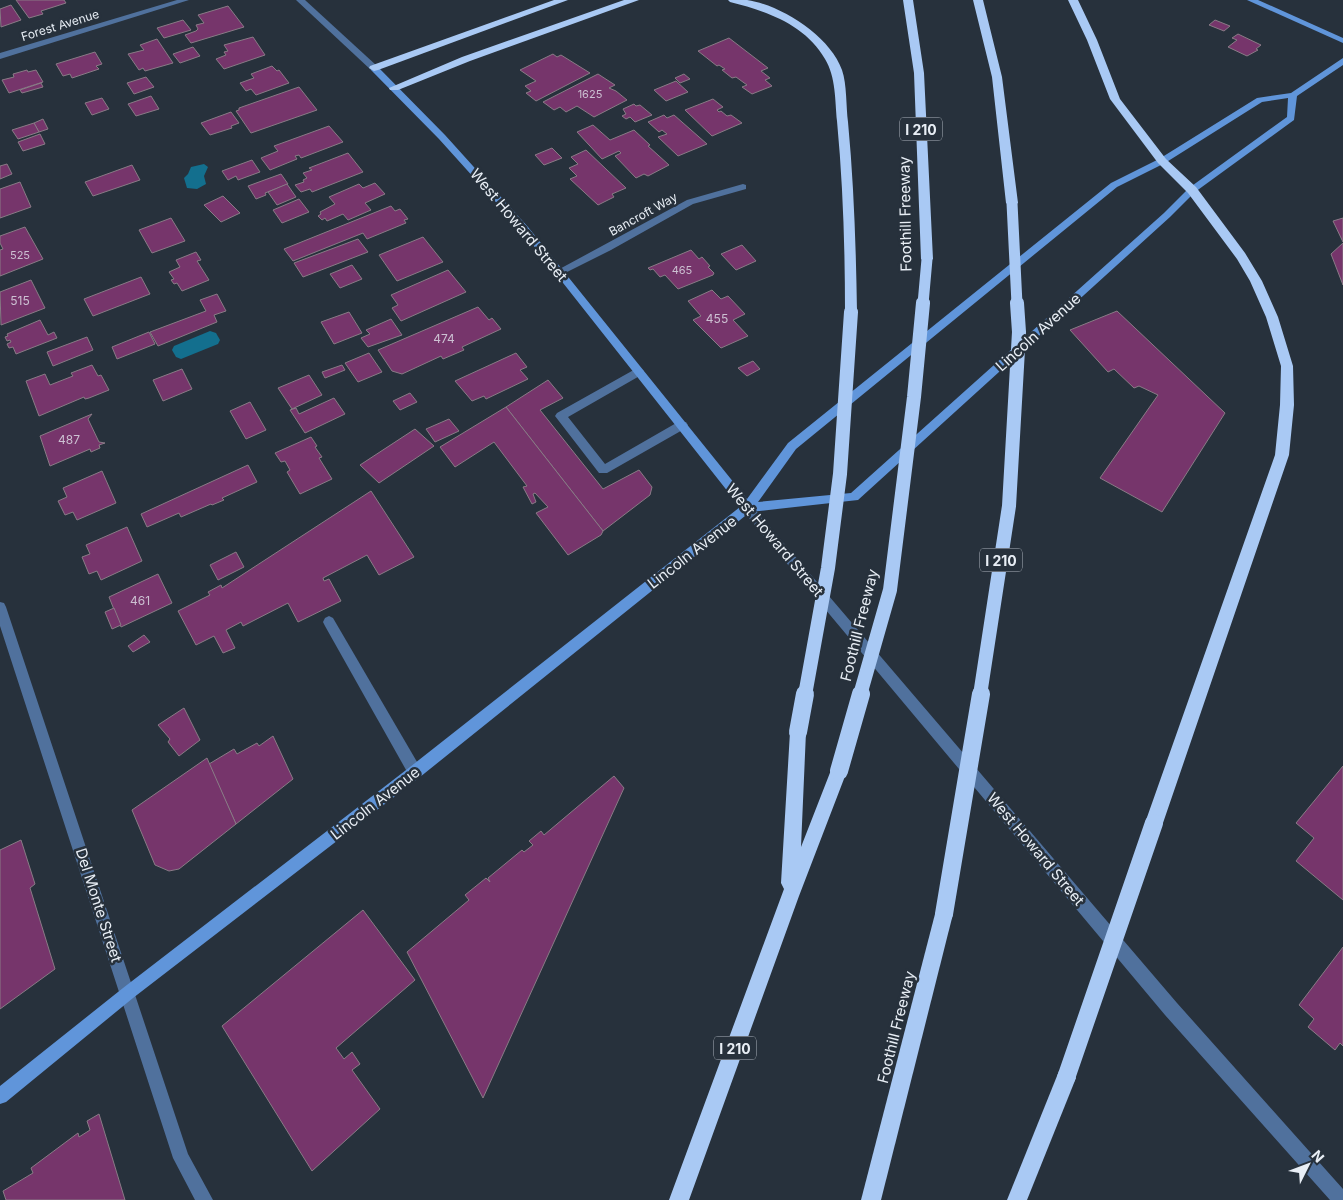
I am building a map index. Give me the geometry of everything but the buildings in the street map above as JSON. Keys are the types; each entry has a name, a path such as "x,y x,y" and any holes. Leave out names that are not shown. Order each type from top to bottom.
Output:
{"highway":[{"path":"374,68 563,0"},
{"path":"394,88 491,50 634,0"},
{"path":"733,0 775,13 806,31 820,42 830,56 837,70 850,218 851,312 840,474 828,568 798,732 790,896"},
{"name":"Foothill Freeway","path":"679,1200 790,896 839,771 890,590 914,397 927,259 919,73 908,0"},
{"name":"Foothill Freeway","path":"871,1200 944,914 980,698 1009,506 1019,332 1012,203 997,77 978,0"},
{"path":"1017,1200 1066,1078 1248,557 1282,455 1287,405 1287,366 1272,317 1256,281 1241,256 1192,190 1162,161 1115,99 1092,40 1073,0"}],"main road":[{"path":"1251,0 1343,41"},
{"name":"Lincoln Avenue","path":"0,1096 128,993 415,772 748,508 792,446 1114,186 1162,161 1260,100 1293,95 1343,61"},
{"name":"West Howard Street","path":"374,68 480,177 560,272 748,508"},
{"name":"Lincoln Avenue","path":"748,508 854,497 1167,215 1192,190 1290,118 1293,95"}],"street":[{"name":"Forest Avenue","path":"0,56 185,0"},
{"name":"West Howard Street","path":"300,0 374,68"},
{"name":"Bancroft Way","path":"560,272 608,248 690,202 743,187"},
{"path":"639,371 561,416 603,470 682,425"},
{"name":"West Howard Street","path":"748,508 1171,1009 1341,1200"},
{"name":"Del Monte Street","path":"0,607 182,1158 204,1200"},
{"path":"329,622 415,772"}],"water":[{"path":"204,164 208,167 204,176 206,184 197,189 187,188 184,178 191,167"},
{"path":"210,331 216,333 220,340 218,344 181,359 176,357 172,350 174,346"}]}
